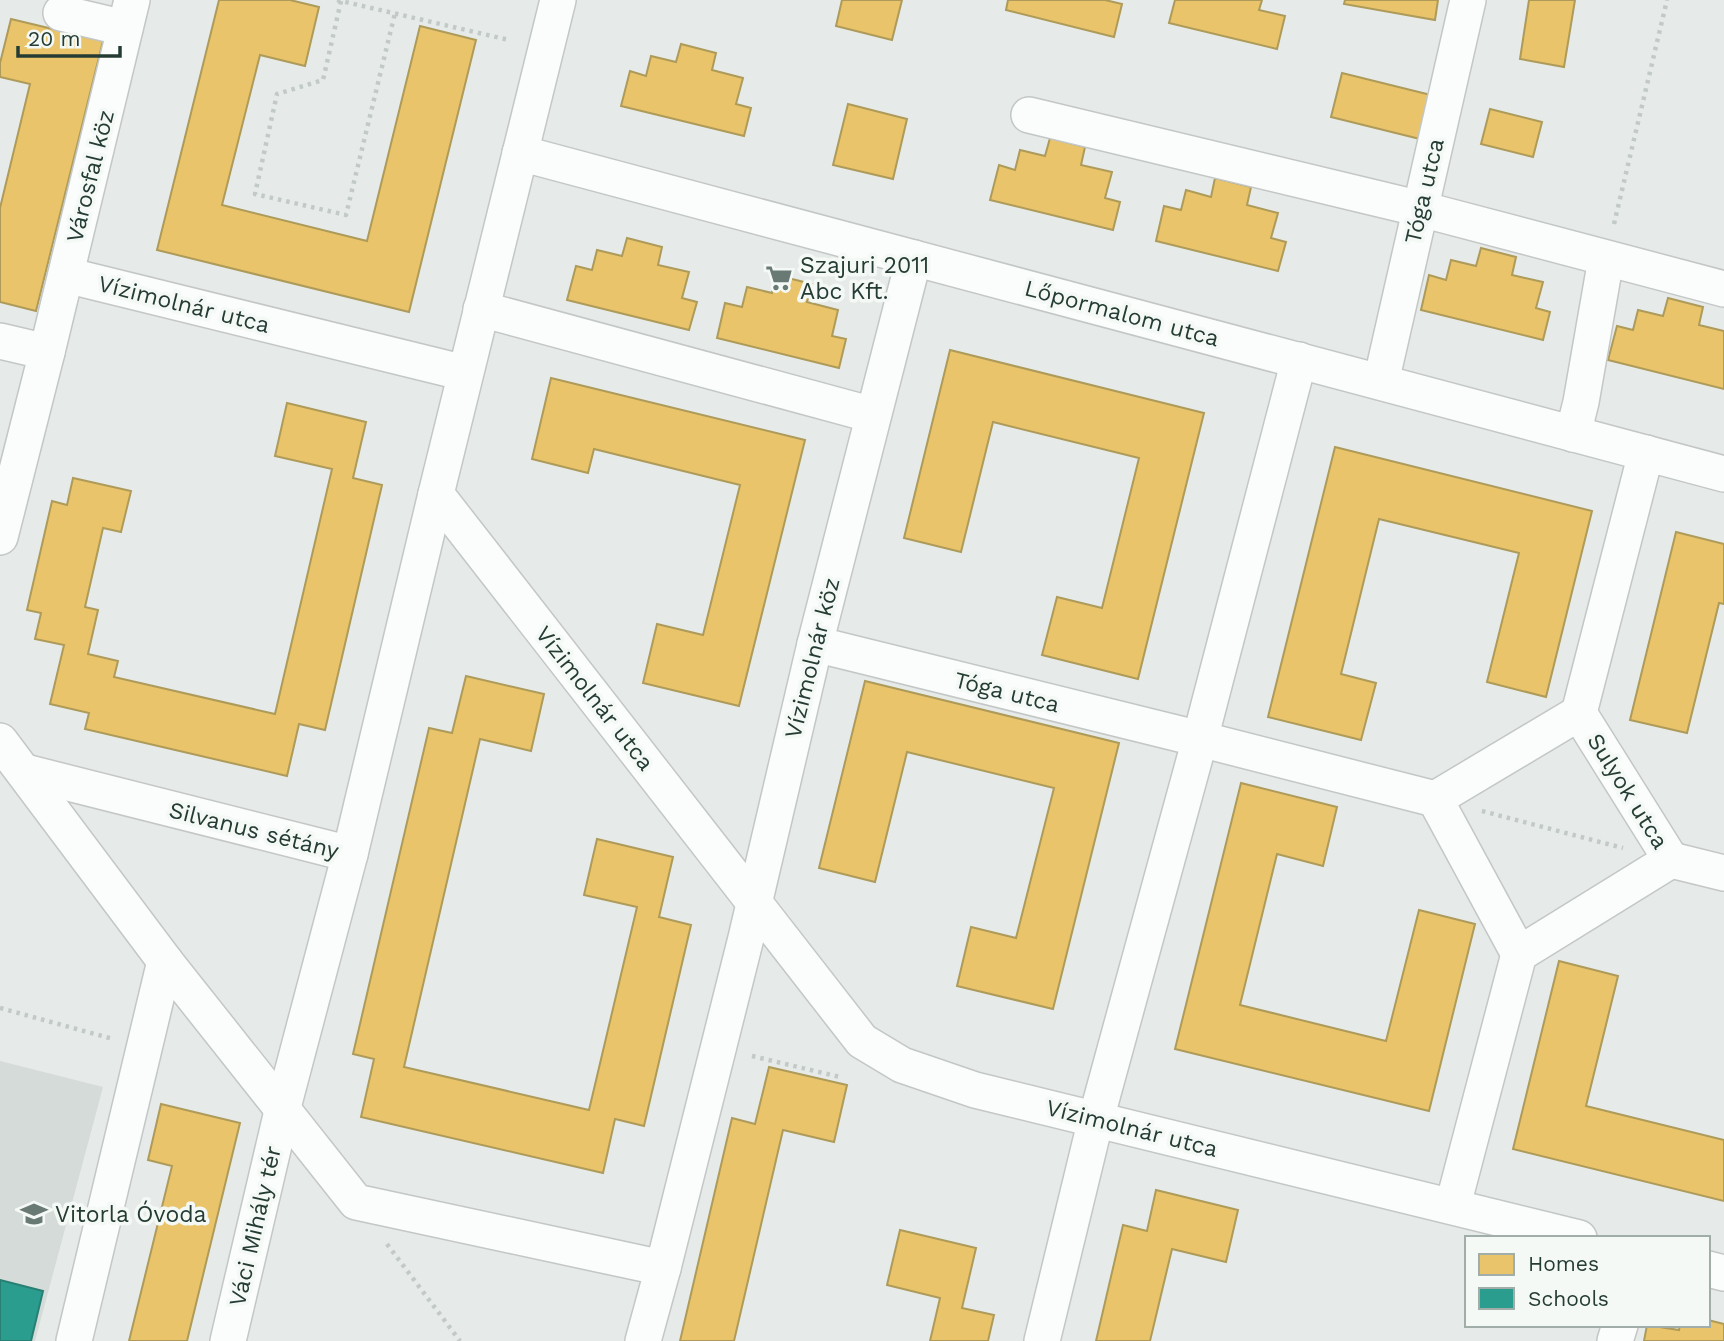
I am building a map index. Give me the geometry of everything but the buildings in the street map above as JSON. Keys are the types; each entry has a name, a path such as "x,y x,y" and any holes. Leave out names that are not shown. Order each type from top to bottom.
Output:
{"street":[{"path":"350,854 558,0"},
{"name":"Tóga utca","path":"1381,382 1468,0"},
{"path":"61,13 129,14"},
{"name":"Városfal köz","path":"47,352 129,14"},
{"path":"1028,115 1421,209 1724,289"},
{"name":"Lőpormalom utca","path":"520,153 1724,474"},
{"name":"Vízimolnár köz","path":"755,903 815,645 914,258"},
{"path":"1573,434 1606,259"},
{"name":"Vízimolnár utca","path":"66,275 465,373"},
{"path":"481,309 873,415"},
{"path":"0,341 47,352 0,537"},
{"path":"1042,1341 1096,1119 1200,739 1298,360"},
{"name":"Sulyok utca","path":"1435,799 1579,713 1646,453"},
{"name":"Vízimolnár utca","path":"436,494 862,1041 902,1065 975,1090 1571,1236"},
{"name":"Tóga utca","path":"815,645 1435,799"},
{"name":"Sulyok utca","path":"1519,954 1671,860 1579,713"},
{"path":"0,741 166,961 356,1202 663,1268"},
{"name":"Silvanus sétány","path":"25,772 350,854 282,1111"},
{"path":"1435,799 1519,954 1453,1205"},
{"path":"1671,860 1724,873"},
{"path":"643,1341 755,903"},
{"path":"74,1341 166,961"},
{"name":"Váci Mihály tér","path":"228,1341 282,1111"}],"path":[{"path":"396,13 346,215 256,194 277,94 323,80 339,0 396,13 509,40"},
{"path":"1606,259 1667,0"},
{"path":"1435,799 1671,860"},
{"path":"0,1008 144,1048"},
{"path":"718,1048 840,1077"},
{"path":"356,1202 460,1341"}],"shaded area":[{"name":"Vitorla Óvoda","path":"0,1061 103,1087 35,1341 0,1341"}],"place":[{"name":"Szajuri 2011 Abc Kft.","path":"779,278"},
{"name":"Vitorla Óvoda","path":"34,1214"}]}
